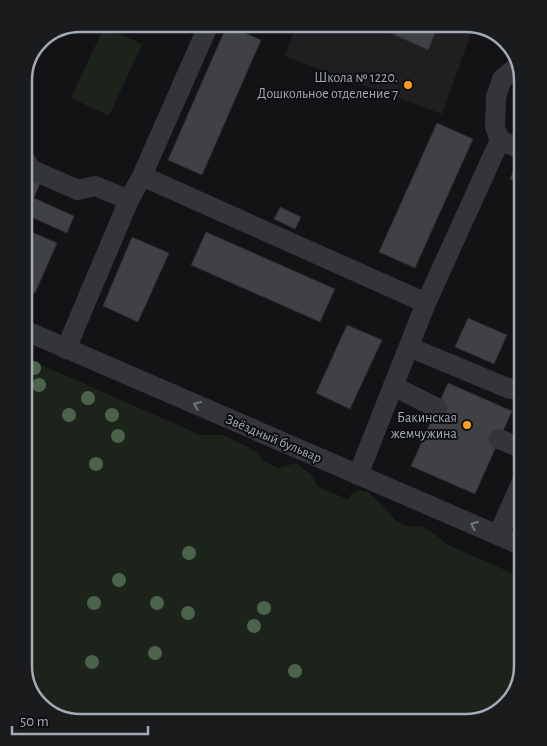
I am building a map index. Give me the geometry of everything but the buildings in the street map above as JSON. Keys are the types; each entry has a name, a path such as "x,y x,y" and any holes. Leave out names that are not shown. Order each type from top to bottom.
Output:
{"street":[{"path":"66,348 129,200 142,176 205,32"},
{"path":"513,70 502,79 496,97 494,126 500,140 514,146"},
{"path":"358,475 426,303 500,140"},
{"path":"33,170 78,190 95,186 129,200"},
{"path":"142,176 426,303"},
{"name":"Звёздный бульвар","path":"33,334 514,542"},
{"path":"409,347 510,389 514,388"},
{"path":"393,386 437,408"},
{"path":"500,439 514,445"},
{"path":"498,535 514,499"}],"shaded area":[{"path":"102,32 115,32 142,44 109,116 71,98"},
{"name":"Школа № 1220. Дошкольное отделение 7","path":"294,33 471,33 442,114 284,56"},
{"path":"33,361 200,435 223,435 250,448 258,453 263,461 278,468 296,463 311,475 319,487 349,500 351,494 359,490 369,492 397,522 407,526 425,527 448,545 512,573 514,572 513,678 505,695 496,704 479,712 466,714 71,713 59,709 42,695 36,684 33,672"}],"place":[{"name":"Школа № 1220. Дошкольное отделение 7","path":"408,85"},
{"name":"Бакинская жемчужина","path":"467,425"}]}
